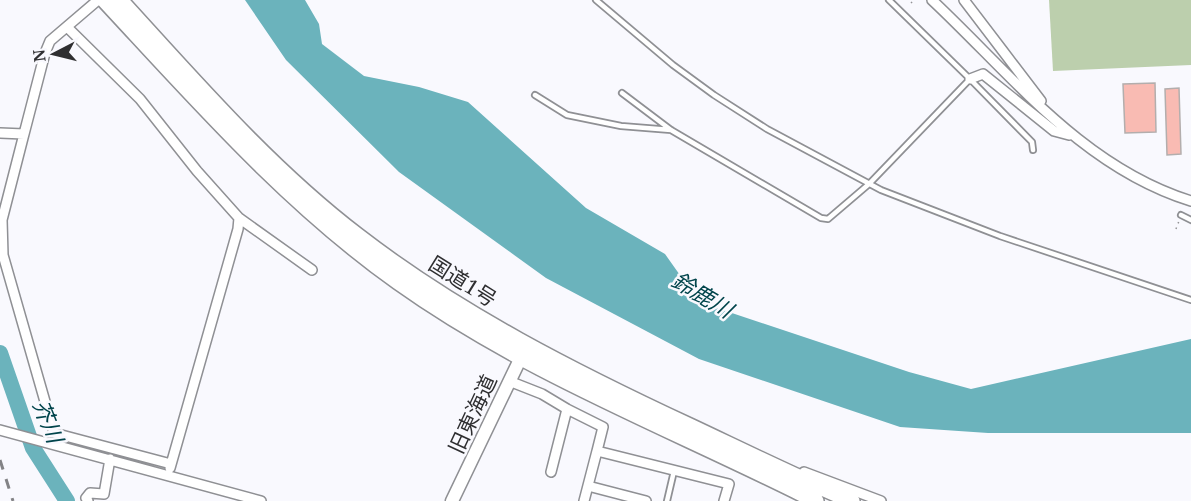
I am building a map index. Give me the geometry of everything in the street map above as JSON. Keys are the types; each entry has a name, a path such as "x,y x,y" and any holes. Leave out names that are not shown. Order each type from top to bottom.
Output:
{"highway":[{"name":"国道1号","path":"99,0 232,137 315,216 397,281 433,306 524,351 616,391 852,501"},
{"name":"国道1号","path":"120,0 248,137 357,236 478,316 524,351 600,398 816,501"}],"street":[{"path":"99,0 50,41 45,53 2,220 3,255 54,433 171,464"},
{"path":"932,0 1071,135 1136,178 1171,195 1191,201"},
{"path":"964,0 1047,109 1046,113"},
{"path":"70,25 140,99 196,171 239,218 312,270"},
{"path":"970,79 983,74 1054,131 1071,135"},
{"path":"1,133 24,134"},
{"path":"168,476 232,251 239,218"},
{"name":"旧東海道","path":"457,500 524,351"},
{"path":"509,381 542,394 603,427 584,501"},
{"path":"551,472 567,409"},
{"path":"0,430 261,501"},
{"path":"739,449 881,501"},
{"path":"597,451 729,484 724,501"},
{"path":"88,501 86,498 90,493 104,494 110,459"},
{"path":"588,486 646,501"}],"lane":[{"path":"596,0 673,65 714,95 775,133 869,184 1000,236 1191,300"},
{"path":"889,0 1032,142 1032,150"},
{"path":"622,93 671,130 821,218 828,219 869,184 970,79"},
{"path":"535,95 567,115 621,126 671,130"},
{"path":"1181,215 1191,220"},
{"path":"667,501 674,471"}],"path":[{"path":"911,3 914,0"}],"green space":[{"path":"1049,0 1191,0 1191,65 1053,71"}],"water":[{"path":"245,0 305,0 319,24 322,44 364,76 419,87 468,102 586,208 665,254 699,302 909,372 971,389 1191,339 1191,433 988,433 900,427 699,359 546,278 399,172 286,60"}],"building":[{"path":"1155,83 1156,132 1125,133 1123,84"},
{"path":"1179,88 1181,154 1167,155 1165,89"}],"waterway":[{"name":"芥川","path":"0,353 33,448 67,501"}],"railway":[{"path":"0,460 13,501"}],"water label":[{"name":"鈴鹿川","path":"703,294"}]}
